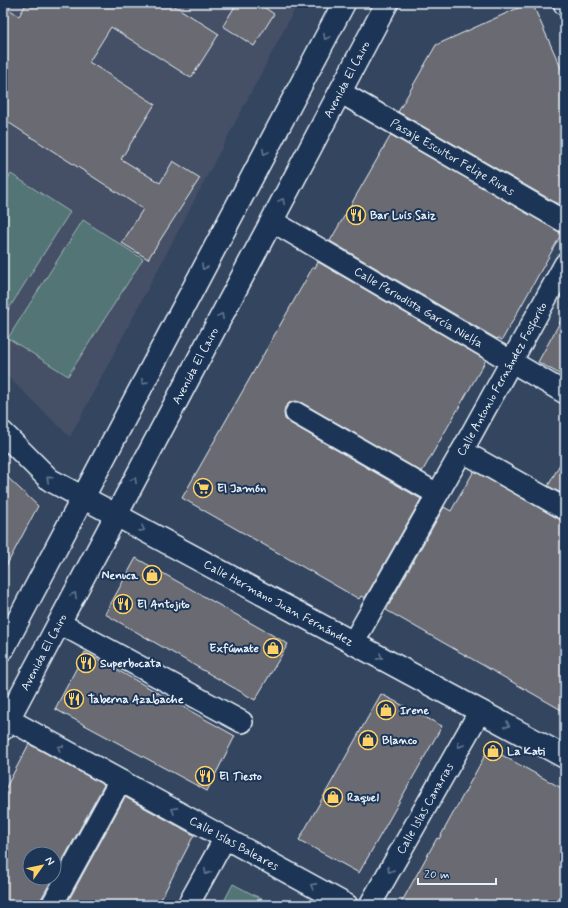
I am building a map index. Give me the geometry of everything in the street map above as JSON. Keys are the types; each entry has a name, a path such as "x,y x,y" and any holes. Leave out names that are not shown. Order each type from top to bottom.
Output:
{"main road":[{"path":"3,649 344,3"},
{"name":"Avenida El Cairo","path":"6,724 387,3"},
{"name":"Calle Hermano Juan Fernández","path":"3,433 50,480 565,757"}],"street":[{"name":"Pasaje Escultor Felipe Rivas","path":"340,92 565,222"},
{"name":"Calle Periodista García Nielfa","path":"272,221 565,393"},
{"name":"Calle Antonio Fernández Fosforito","path":"353,643 462,451 565,264"},
{"path":"296,413 437,494"},
{"path":"462,451 565,509"},
{"path":"59,623 242,722"},
{"name":"Calle Islas Canarias","path":"370,905 480,711"},
{"name":"Calle Islas Baleares","path":"6,724 120,781 347,905"},
{"path":"52,905 120,781"},
{"path":"188,905 225,838"}],"shaded area":[{"path":"3,3 282,3 296,7 70,437 3,372"}],"green space":[{"path":"11,174 70,212 3,318 3,186"},
{"path":"83,220 143,259 68,376 8,338"},
{"path":"233,884 273,905 222,905"}],"building":[{"path":"27,3 170,3 219,34 191,78 111,27 89,62 155,104 121,159 160,183 173,161 200,178 148,259 122,243 143,209 3,119 3,5 19,16"},
{"path":"237,3 258,3 274,14 254,46 223,26"},
{"path":"529,3 532,3 565,77 565,208 398,112 436,45"},
{"path":"391,135 562,233 502,340 497,339 330,241"},
{"path":"318,262 486,360 422,472 302,403 296,401 290,402 285,407 285,419 290,423 421,499 365,598 361,596 359,599 182,498 313,267 315,268"},
{"path":"565,313 565,377 538,362"},
{"path":"565,455 565,495 548,486"},
{"path":"474,471 565,521 565,712 386,610 444,507 451,511"},
{"path":"3,473 38,506 3,572"},
{"path":"136,558 288,644 255,700 105,614"},
{"path":"85,652 235,736 207,791 55,709"},
{"path":"381,694 442,726 359,873 299,840"},
{"path":"29,744 104,785 62,861 62,846 22,846 22,886 48,886 41,899 40,905 3,905 3,793"},
{"path":"489,748 565,790 565,905 400,905 437,838 439,839"},
{"path":"125,797 194,835 158,905 66,905"}],"place":[{"name":"Bar Luis Saiz","path":"356,215"},
{"name":"El Jamón","path":"203,488"},
{"name":"Nenuca","path":"152,575"},
{"name":"El Antojito","path":"123,604"},
{"name":"Exfúmate","path":"273,648"},
{"name":"Superbocata","path":"86,663"},
{"name":"Taberna Azabache","path":"74,699"},
{"name":"Irene","path":"386,710"},
{"name":"Blanco","path":"368,740"},
{"name":"La Kati","path":"493,751"},
{"name":"El Tiesto","path":"205,776"},
{"name":"Raquel","path":"333,797"}]}
